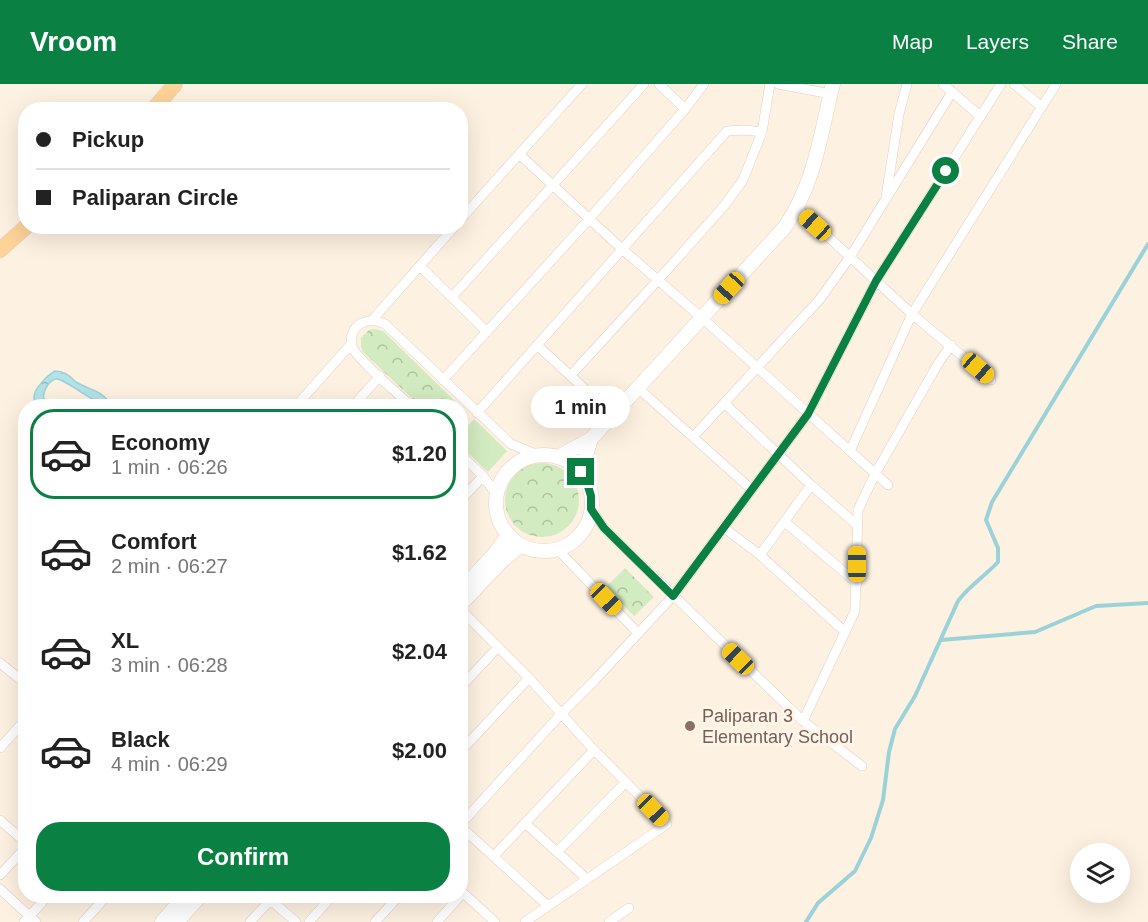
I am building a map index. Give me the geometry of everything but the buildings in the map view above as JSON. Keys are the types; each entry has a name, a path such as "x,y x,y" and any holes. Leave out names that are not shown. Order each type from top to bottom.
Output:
{"main road":[{"path":"160,102 175,84"},
{"path":"0,250 18,234"}],"street":[{"path":"468,211 582,84"},
{"path":"452,297 644,84"},
{"path":"659,84 685,109"},
{"path":"443,380 590,218 704,84"},
{"path":"571,375 658,280 743,180 762,132 770,84"},
{"path":"558,457 591,439 784,228 798,209 819,149 832,89 778,84"},
{"path":"885,201 899,114 907,84"},
{"path":"943,84 980,116"},
{"path":"468,816 673,596 808,414 876,281 1001,84"},
{"path":"1014,84 1042,107"},
{"path":"850,451 912,314 1056,84"},
{"path":"693,437 820,299 850,257 952,92"},
{"path":"477,413 727,131 762,132"},
{"path":"519,154 622,249 888,485"},
{"path":"798,209 912,314 991,380"},
{"path":"373,320 448,234"},
{"path":"420,266 487,332"},
{"path":"404,399 356,353 351,344 351,337 362,322 373,320 385,324 463,399"},
{"path":"302,399 351,344"},
{"path":"803,721 855,611 858,510 875,474 951,345"},
{"path":"538,346 613,415"},
{"path":"359,399 380,376"},
{"path":"638,388 751,489"},
{"path":"724,403 857,525"},
{"path":"468,404 511,444 538,455 558,457 581,472 589,490 591,509 583,530 567,545 557,549 538,550 521,545 508,534 498,516 499,485 510,468 528,457 538,455"},
{"path":"581,472 591,439"},
{"path":"468,462 483,476 497,495"},
{"path":"468,492 483,476"},
{"path":"760,555 811,485"},
{"path":"591,509 604,528 803,721 862,766"},
{"path":"785,522 857,584"},
{"path":"723,527 760,555 845,632"},
{"path":"468,582 497,551 508,534"},
{"path":"468,598 504,559 521,545"},
{"path":"557,549 638,633"},
{"path":"468,615 667,825 525,922"},
{"path":"468,679 498,647"},
{"path":"0,663 18,678"},
{"path":"468,743 529,678"},
{"path":"0,748 18,728"},
{"path":"494,856 594,750"},
{"path":"557,852 626,782"},
{"path":"0,820 18,837"},
{"path":"525,823 587,879"},
{"path":"468,832 548,906"},
{"path":"0,875 18,854"},
{"path":"0,889 30,920 43,903"},
{"path":"468,899 495,922"},
{"path":"83,922 101,903"},
{"path":"162,922 179,903"},
{"path":"177,922 194,903"},
{"path":"250,922 265,903"},
{"path":"276,903 296,922"},
{"path":"309,922 326,903"},
{"path":"375,922 393,903"},
{"path":"437,922 453,903"},
{"path":"609,922 629,908"}],"green space":[{"path":"369,330 383,331 453,399 413,399 363,352 361,338"},
{"path":"474,419 507,451 488,472 468,453 468,425"},
{"path":"542,463 556,466 568,474 576,486 579,500 576,514 568,526 556,534 542,537 528,534 516,526 508,514 505,500 508,486 516,474 528,466"},
{"path":"625,568 654,597 634,616 606,587"}],"water":[{"path":"58,371 107,399 93,399 56,379 47,387 43,395 44,399 34,399 34,394 45,379"}],"waterway":[{"path":"806,922 818,903 855,871 871,838 883,800 889,752 895,729 915,696 958,601 998,562 998,548 986,520 992,502 1148,244"},
{"path":"941,640 1035,632 1096,606 1148,603"}],"place":[{"name":"Paliparan 3 Elementary School","path":"690,726"}],"route":[{"path":"581,472 591,496 591,509 604,528 673,596 808,414 876,281 946,171"}]}
